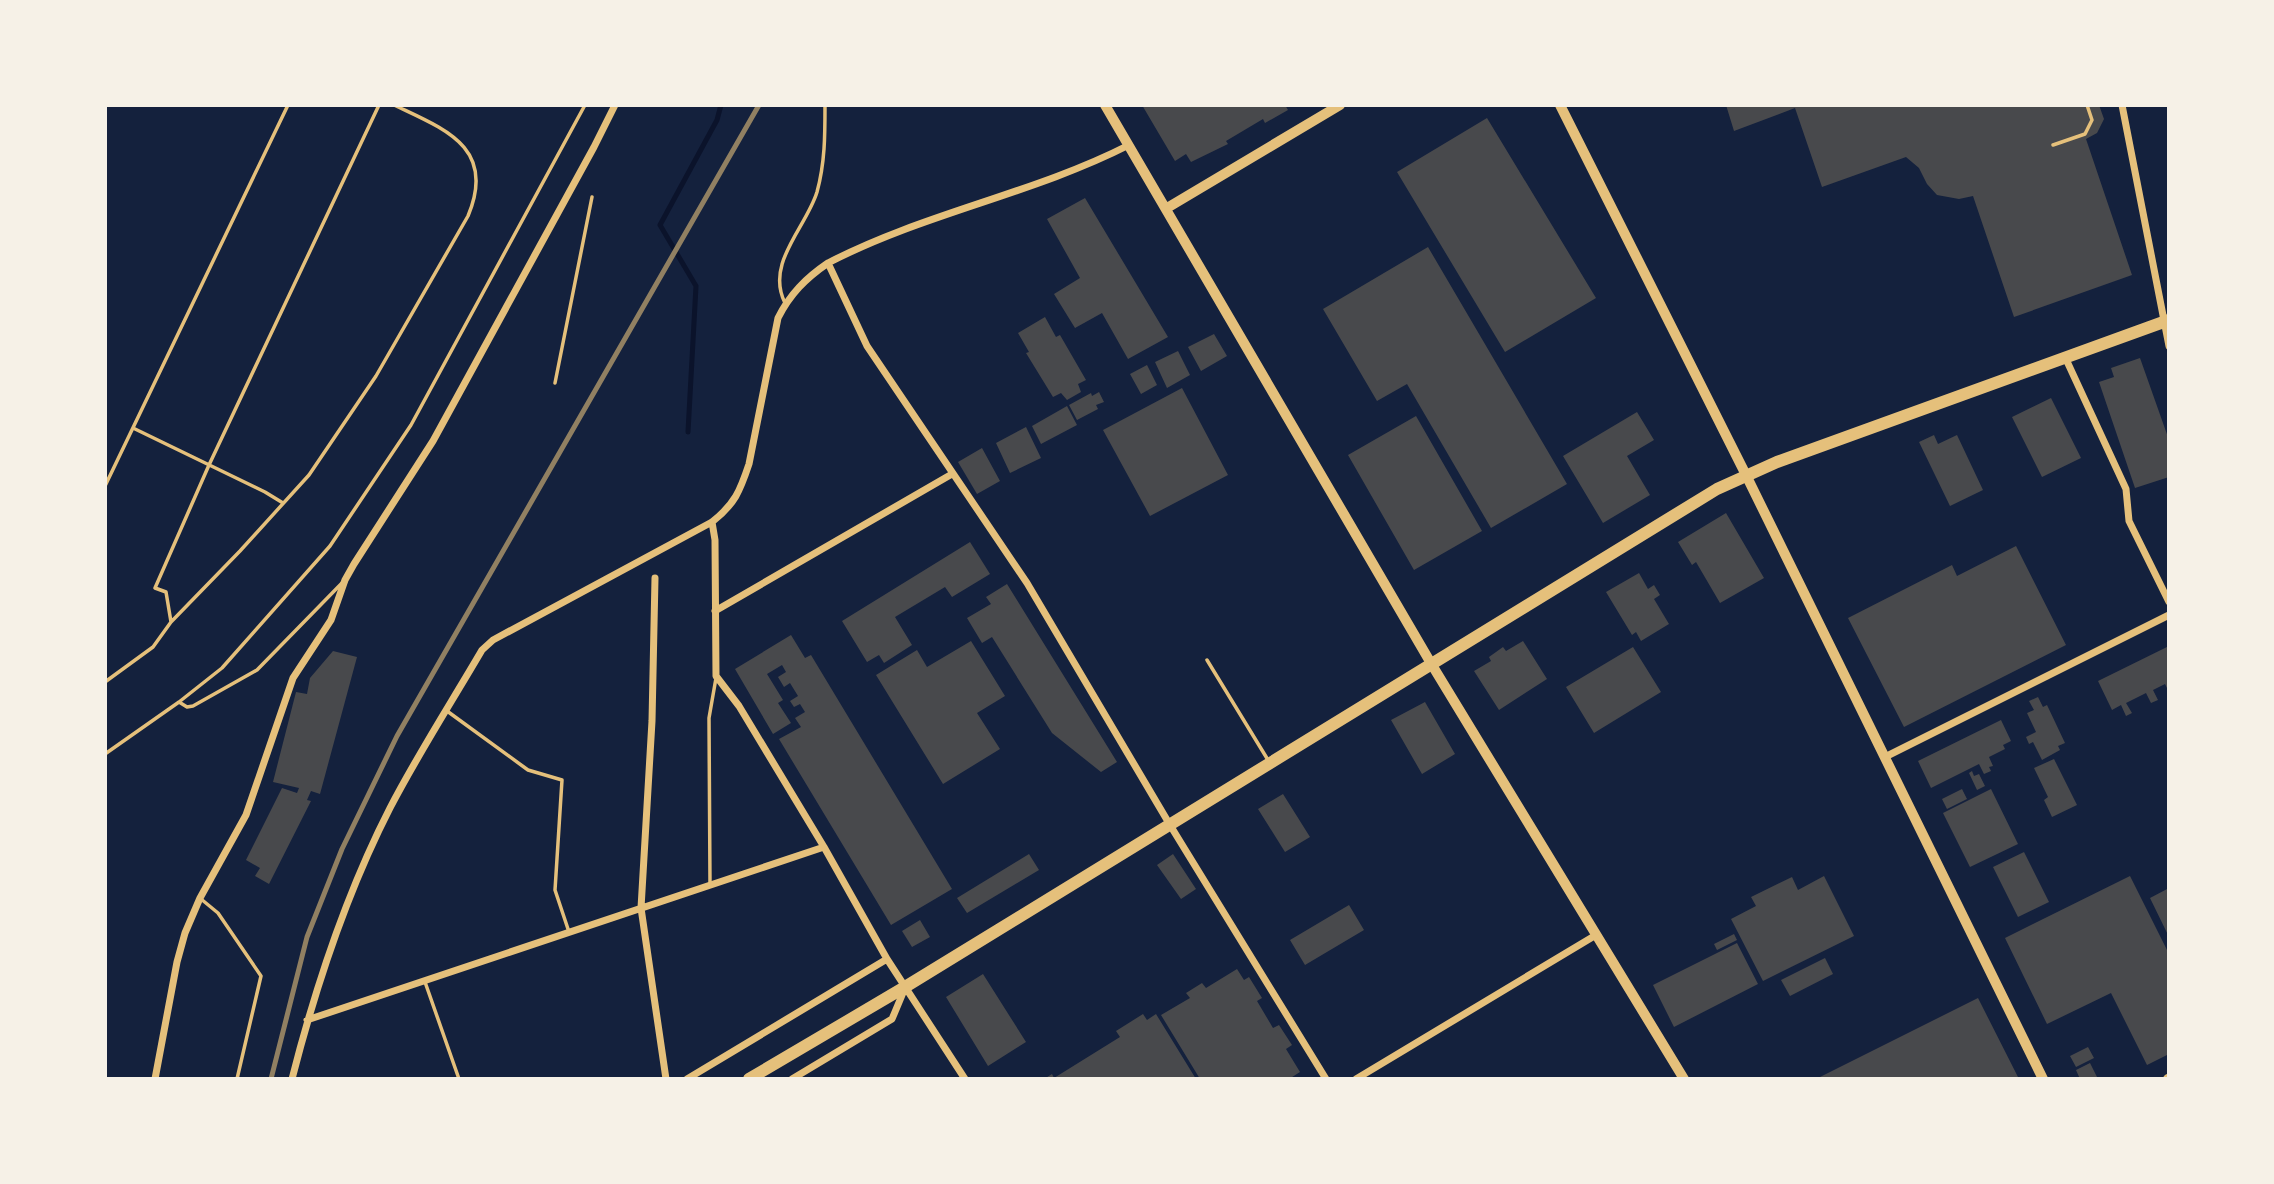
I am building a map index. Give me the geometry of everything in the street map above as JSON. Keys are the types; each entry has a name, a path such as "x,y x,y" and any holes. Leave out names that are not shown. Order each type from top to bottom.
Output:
{"highway":[{"path":"749,1079 905,987 1717,489 1746,475 2166,321"}],"street":[{"path":"155,1079 185,933 200,898 246,815 292,678 331,620 345,580 433,441 615,105"},
{"path":"1105,105 1432,665 1685,1079"},
{"path":"1167,208 1340,105"},
{"path":"1560,105 1746,475 2043,1079"},
{"path":"2122,105 2169,346"},
{"path":"292,1079 307,1020 343,912 390,808 482,650 493,640 712,522 727,510 742,484 749,464 771,342 778,318 785,303 807,277 828,263 876,241 1023,188 1129,145"},
{"path":"828,263 867,346 1027,583 1170,825 1326,1079"},
{"path":"2065,357 2126,489 2129,522 2169,602"},
{"path":"715,611 952,474"},
{"path":"712,522 715,540 716,676 739,706 824,847 887,959 965,1079"},
{"path":"654,578 652,721 641,908 666,1079"},
{"path":"1885,757 2169,615"},
{"path":"307,1020 824,847"},
{"path":"1356,1079 1596,935"},
{"path":"687,1079 887,959"},
{"path":"792,1079 892,1019 905,987"}],"lane":[{"path":"105,486 288,105"},
{"path":"171,622 166,592 155,588 209,465 379,105"},
{"path":"105,682 153,647 171,622 309,474 362,398 472,205 476,183 475,169 464,147 448,131 394,105"},
{"path":"105,754 179,702 230,660 330,546 411,425 585,105"},
{"path":"785,303 781,295 780,280 785,251 817,193 825,156 825,105"},
{"path":"2053,145 2085,134 2092,120 2087,105"},
{"path":"133,428 283,503"},
{"path":"179,702 187,707 193,706 257,670 345,580"},
{"path":"1207,660 1270,764"},
{"path":"710,885 709,718 716,676"},
{"path":"447,711 528,770 562,780 555,890 569,932"},
{"path":"200,898 218,913 261,976 237,1079"},
{"path":"424,981 458,1079"}],"path":[{"path":"555,383 592,197"}],"building":[{"path":"1142,105 1285,105 1288,110 1265,123 1263,119 1226,141 1228,144 1191,162 1186,154 1175,161"},
{"path":"1726,105 2099,105 2104,119 2097,133 2086,139 2132,275 2014,317 1973,196 1959,199 1937,195 1927,184 1919,168 1906,157 1822,187 1795,108 1734,131"},
{"path":"1487,118 1596,298 1505,352 1397,172"},
{"path":"1085,198 1168,337 1128,359 1102,313 1075,328 1054,294 1080,278 1047,219"},
{"path":"1428,247 1567,484 1491,528 1407,384 1377,401 1323,309"},
{"path":"1045,317 1056,337 1060,335 1086,380 1078,384 1081,392 1067,400 1061,393 1053,397 1026,353 1029,352 1018,333"},
{"path":"1214,334 1227,356 1201,371 1188,347"},
{"path":"1178,351 1190,375 1167,388 1155,362"},
{"path":"2140,358 2169,440 2169,477 2135,488 2099,382 2114,377 2111,368"},
{"path":"1147,365 1157,385 1141,394 1130,374"},
{"path":"1182,388 1228,475 1150,516 1103,430"},
{"path":"1099,392 1104,402 1096,405 1098,409 1077,420 1069,405 1091,393 1092,396"},
{"path":"2051,398 2081,458 2042,477 2012,417"},
{"path":"1067,406 1077,425 1041,444 1032,426"},
{"path":"1637,412 1654,440 1627,456 1650,495 1603,523 1563,456"},
{"path":"1416,416 1482,531 1414,570 1348,455"},
{"path":"1026,427 1041,458 1010,473 996,443"},
{"path":"1934,435 1938,444 1957,435 1983,490 1950,506 1919,442"},
{"path":"982,448 1000,481 977,494 958,462"},
{"path":"1726,513 1764,578 1720,603 1696,562 1692,565 1678,542"},
{"path":"970,542 990,574 952,597 945,587 895,617 912,645 884,663 879,655 867,662 842,621"},
{"path":"2016,546 2066,645 1904,727 1848,618 1952,565 1957,576"},
{"path":"1639,573 1648,589 1654,585 1660,595 1654,599 1669,624 1641,641 1636,632 1632,635 1606,592"},
{"path":"1007,584 1117,762 1101,772 1052,733 992,637 982,643 967,618 991,604 986,597"},
{"path":"791,635 805,658 811,655 952,889 891,925 779,739 801,727 795,718 805,712 800,704 794,707 790,701 798,696 790,683 784,687 778,677 786,672 782,665 767,674 783,700 778,703 791,723 773,734 735,669"},
{"path":"971,641 1005,696 977,713 1000,749 943,784 876,675 917,650 927,667"},
{"path":"1523,641 1547,679 1499,710 1474,671 1491,661 1489,657 1503,647 1506,651"},
{"path":"2169,646 2169,692 2165,684 2153,690 2158,700 2151,703 2146,693 2126,703 2132,713 2126,716 2121,705 2112,710 2098,681"},
{"path":"1633,647 1661,692 1594,733 1566,687"},
{"path":"333,651 357,657 320,794 311,791 307,800 311,801 269,884 255,876 260,868 246,860 282,788 297,793 299,788 273,782 296,692 307,694 310,678"},
{"path":"2038,697 2043,707 2047,705 2065,743 2058,746 2060,750 2042,760 2033,742 2029,744 2026,737 2036,732 2027,713 2034,710 2029,701"},
{"path":"1425,702 1455,754 1422,774 1391,720"},
{"path":"2001,720 2011,741 2003,745 2005,749 1989,757 1993,766 1989,767 1991,771 1984,774 1979,764 1931,788 1918,761"},
{"path":"2054,759 2077,805 2052,817 2044,800 2048,797 2034,768"},
{"path":"1972,771 1974,776 1979,774 1985,786 1977,790 1969,773"},
{"path":"1962,789 1967,799 1947,809 1942,799"},
{"path":"1991,789 2018,844 1970,867 1943,813"},
{"path":"1283,794 1310,837 1285,852 1258,809"},
{"path":"2024,852 2049,902 2018,917 1993,867"},
{"path":"1029,854 1039,870 967,913 957,898"},
{"path":"1173,854 1196,889 1181,899 1157,865"},
{"path":"1824,876 1854,936 1763,981 1731,919 1756,906 1751,897 1792,877 1798,890"},
{"path":"2130,876 2169,954 2169,1054 2147,1065 2111,993 2047,1024 2005,938"},
{"path":"2169,888 2169,937 2150,898"},
{"path":"1349,905 1364,930 1305,965 1290,940"},
{"path":"920,920 930,937 912,947 902,931"},
{"path":"1734,934 1737,940 1717,950 1714,944"},
{"path":"1737,943 1758,984 1674,1027 1653,985"},
{"path":"1825,958 1833,974 1790,996 1781,980"},
{"path":"1237,969 1244,980 1249,977 1262,998 1257,1001 1273,1028 1279,1025 1292,1045 1286,1049 1300,1072 1289,1079 1200,1079 1161,1015 1190,998 1186,993 1202,983 1206,988"},
{"path":"983,974 1026,1042 988,1066 946,997"},
{"path":"1978,998 2019,1079 1816,1079"},
{"path":"1143,1014 1147,1020 1156,1014 1196,1079 1044,1079 1052,1074 1054,1078 1120,1037 1116,1031"},
{"path":"2088,1047 2094,1058 2076,1067 2070,1056"},
{"path":"2090,1063 2098,1079 2080,1079 2076,1070"}],"waterway":[{"path":"688,432 696,286 660,225 717,120 721,105"}],"railway":[{"path":"271,1079 307,937 342,849 397,736 759,105"}]}
